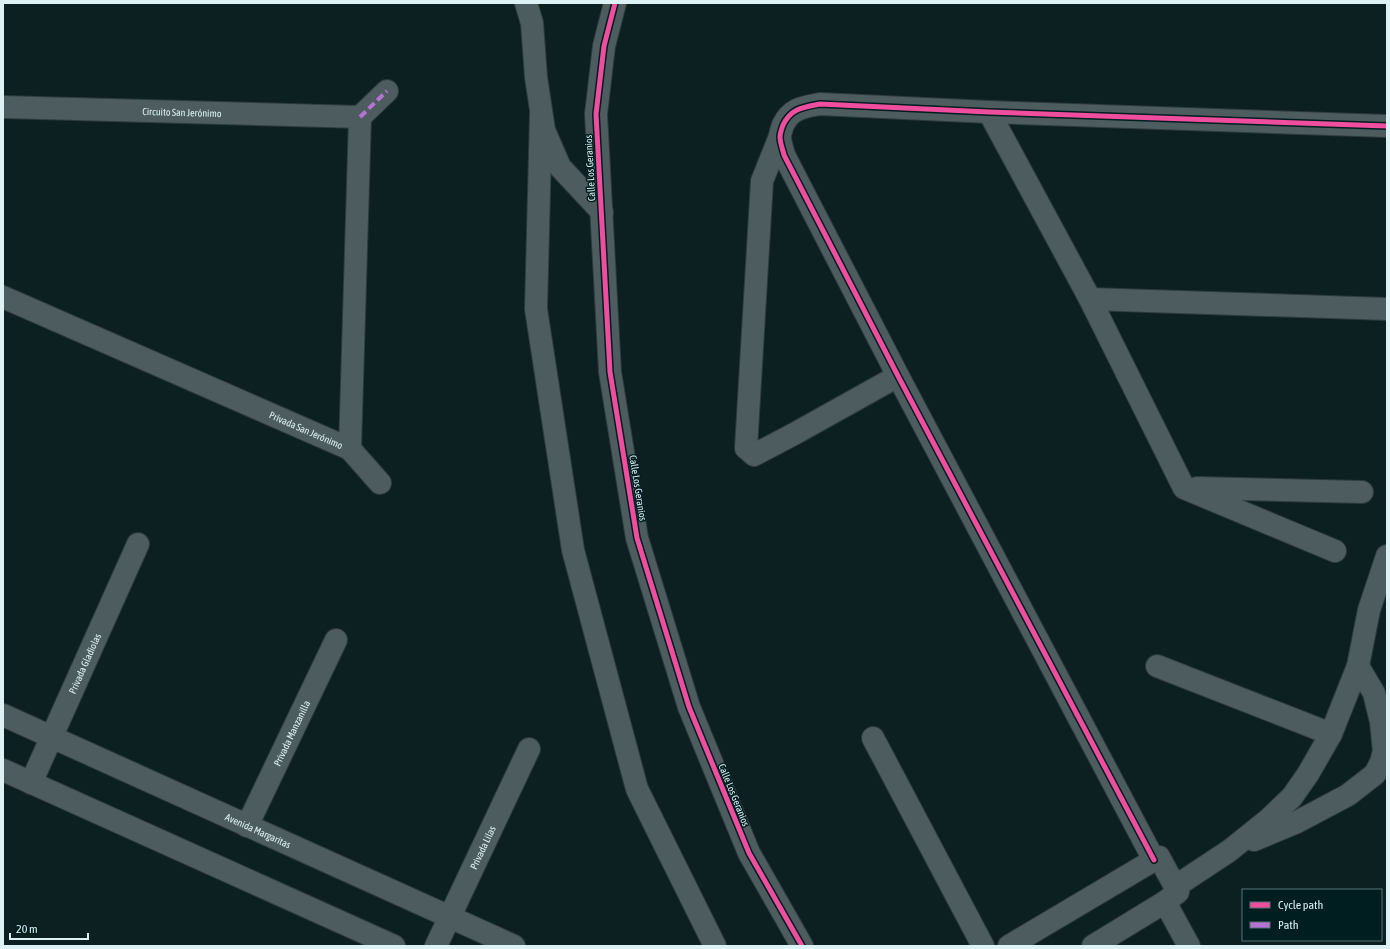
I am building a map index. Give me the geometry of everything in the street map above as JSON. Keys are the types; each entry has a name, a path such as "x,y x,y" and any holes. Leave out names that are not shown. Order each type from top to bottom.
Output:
{"street":[{"path":"526,3 532,22 536,78 544,130 560,167 602,212"},
{"name":"Calle Los Geranios","path":"615,3 604,46 596,114 610,372 637,538 688,707 749,853 802,946"},
{"path":"360,117 387,91"},
{"path":"898,376 754,455 746,448 762,180 786,119 793,111 820,104 989,112 1387,126"},
{"name":"Circuito San Jerónimo","path":"3,107 360,117"},
{"path":"989,112 1090,299 1184,488 1335,551"},
{"path":"541,114 536,309 573,550 637,789 715,946"},
{"name":"Privada San Jerónimo","path":"3,298 350,449 360,117"},
{"path":"780,136 784,155 898,376 1154,860"},
{"path":"1090,299 1387,310"},
{"path":"350,449 380,483"},
{"path":"1184,488 1362,492"},
{"name":"Privada Gladiolas","path":"31,783 138,544"},
{"path":"1092,946 1170,894 1229,851 1269,819 1292,797 1308,774 1331,734 1358,666 1369,610 1387,556"},
{"name":"Privada Manzanilla","path":"248,826 336,640"},
{"path":"1157,666 1331,734"},
{"path":"1229,851 1297,822 1348,795 1375,774 1381,762 1384,751 1381,722 1374,693 1358,666"},
{"name":"Avenida Margaritas","path":"3,715 514,946"},
{"path":"873,738 983,946"},
{"name":"Privada Lilas","path":"436,946 529,749"},
{"path":"3,770 394,946"},
{"path":"1009,946 1159,857 1170,894 1189,946"}],"marked path":[{"path":"360,117 387,91"}],"cycle path":[{"path":"615,3 604,46 596,114 610,372 637,538 689,707 749,853 802,946"},
{"path":"1154,860 898,376 784,155 780,139 783,125 786,119 798,109 820,104 989,112 1387,126"}]}
